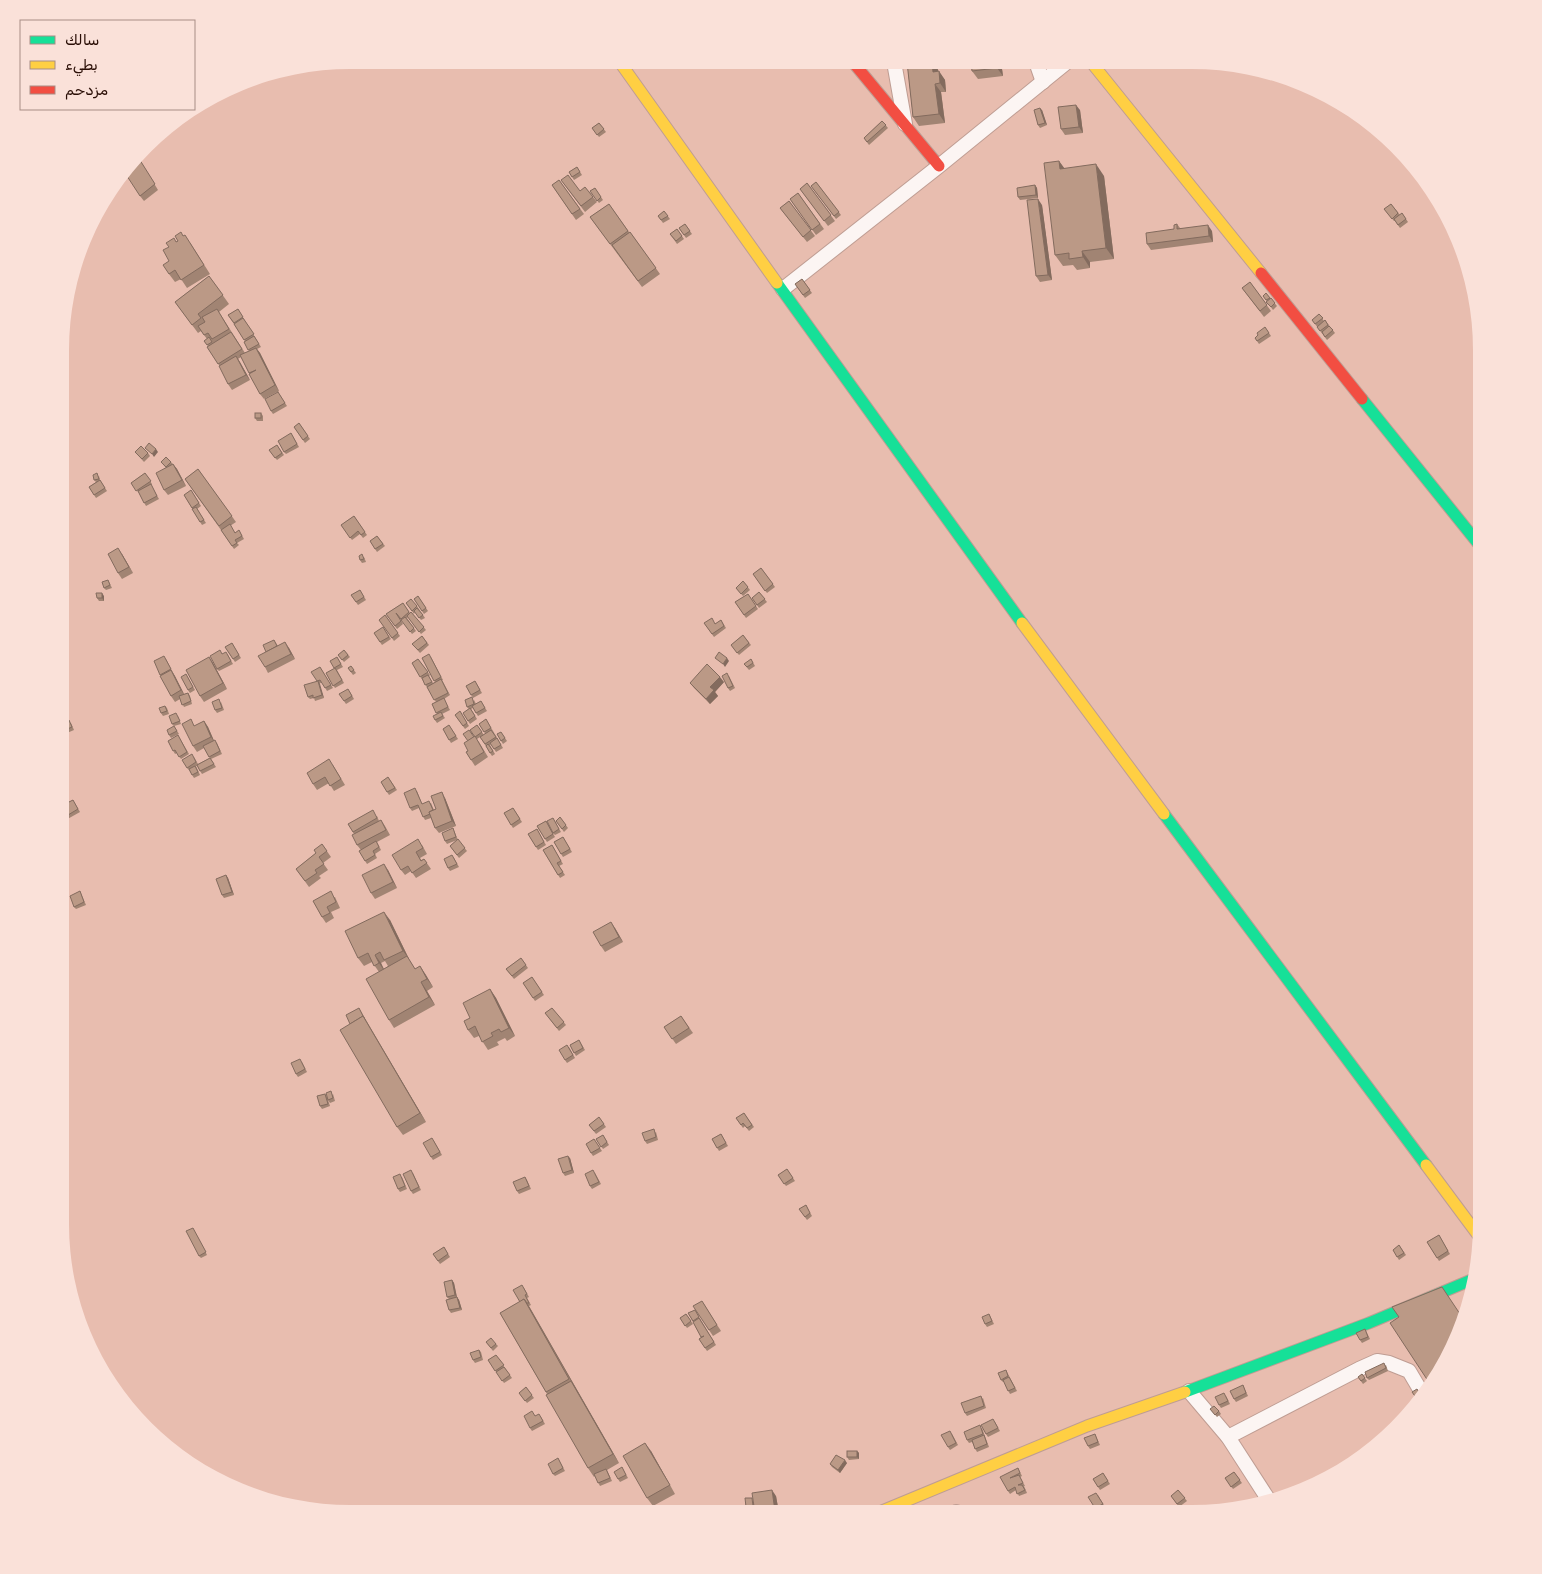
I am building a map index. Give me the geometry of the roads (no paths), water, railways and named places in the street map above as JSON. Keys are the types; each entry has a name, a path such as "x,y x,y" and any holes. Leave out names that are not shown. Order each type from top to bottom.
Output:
{"street":[{"path":"625,69 783,289 867,411 1132,774 1473,1228"},
{"path":"859,69 939,166"},
{"path":"895,69 906,125"},
{"path":"1038,69 1043,82"},
{"path":"783,289 1059,69"},
{"path":"1097,69 1473,537"},
{"path":"896,1505 1087,1426 1189,1391 1369,1323 1467,1282"},
{"path":"1228,1437 1377,1361 1389,1363 1409,1371 1420,1389"},
{"path":"1189,1391 1228,1437 1266,1496"}]}
